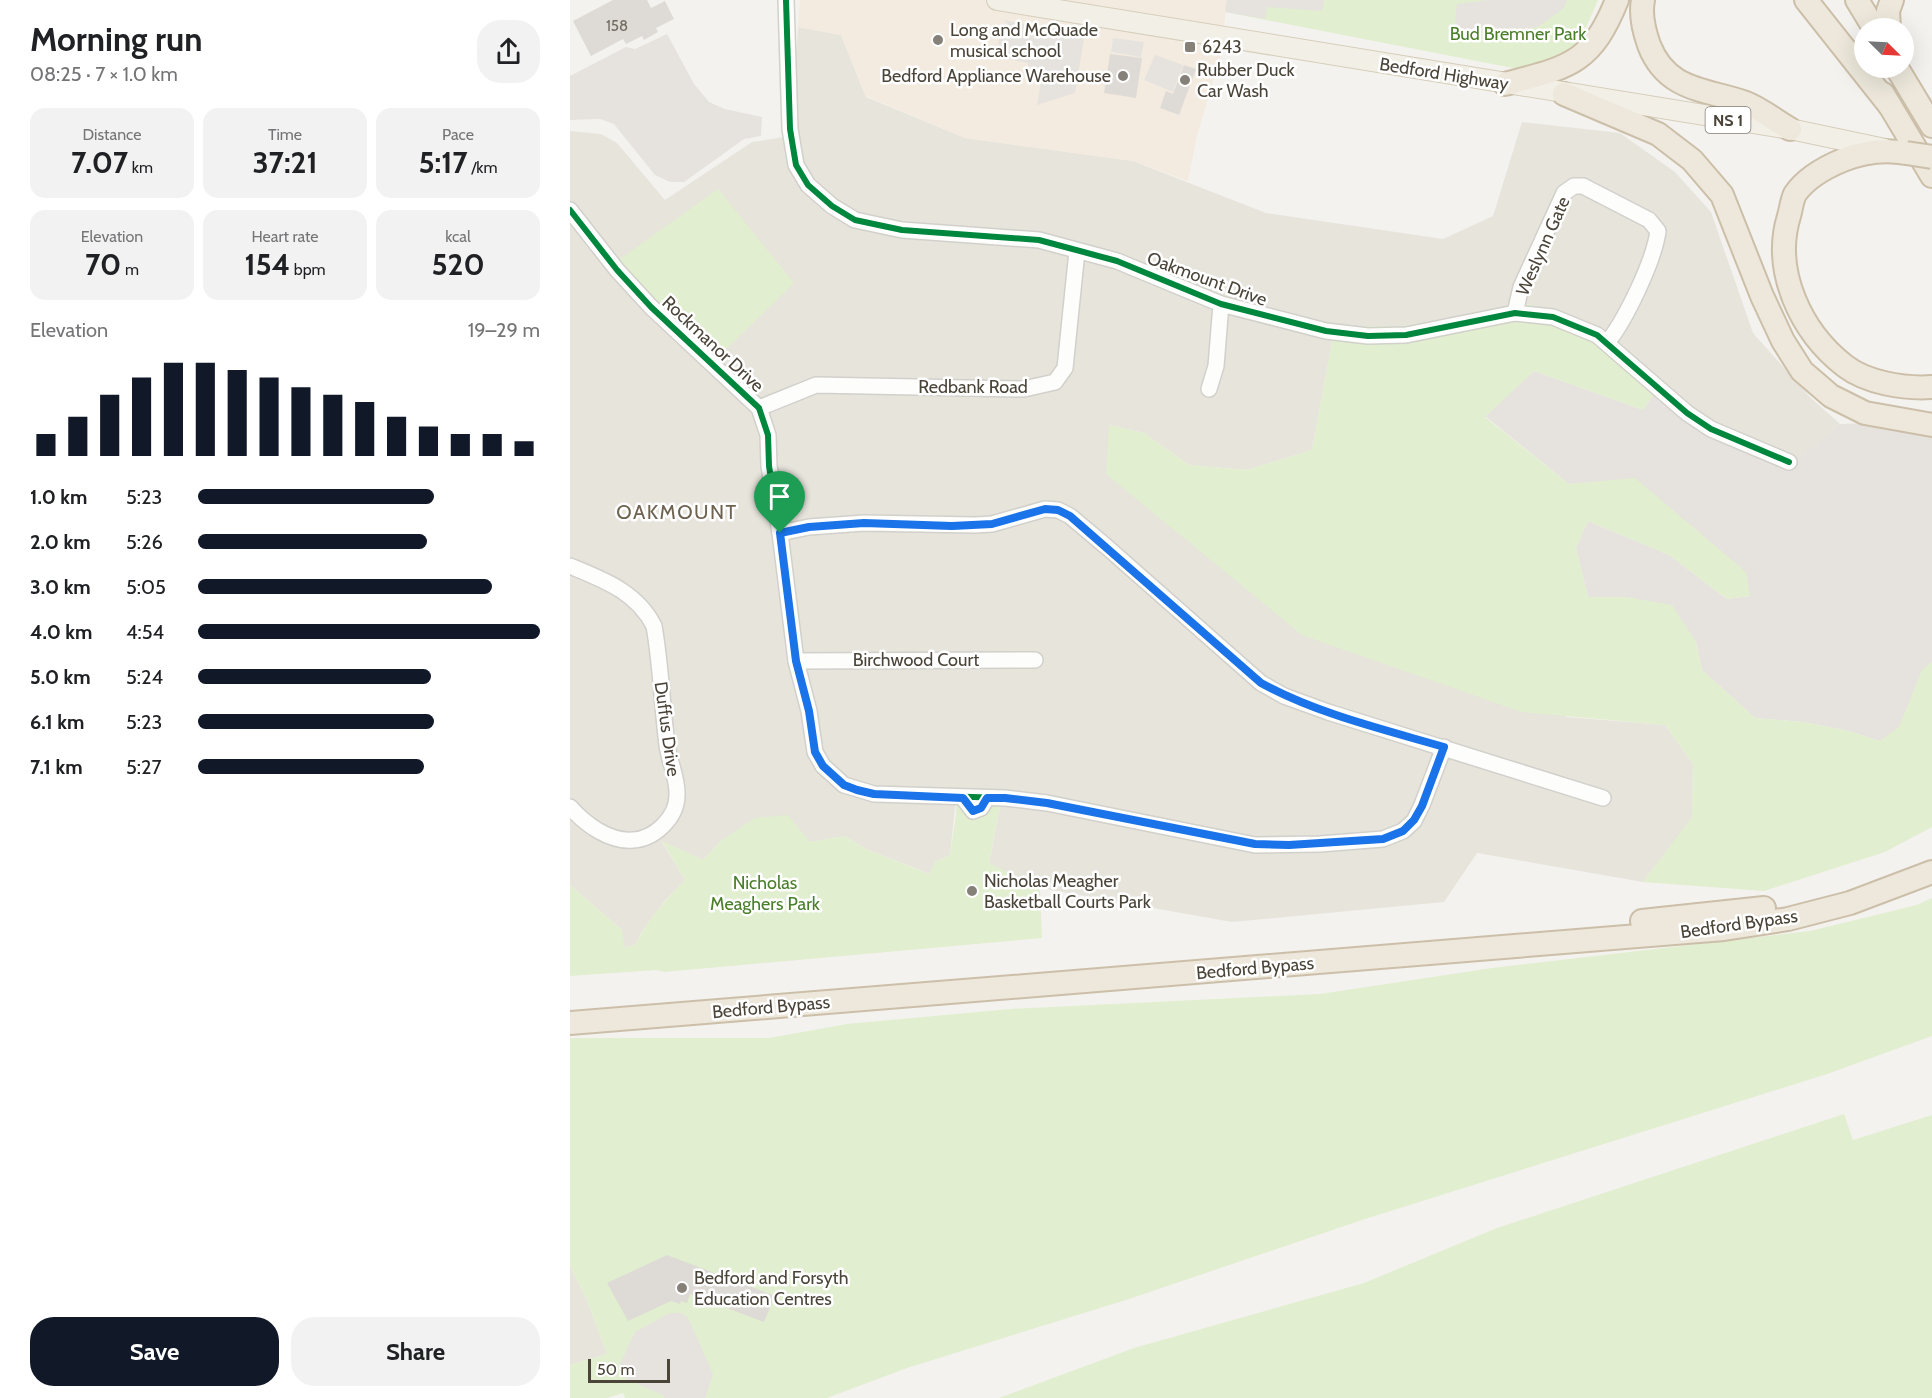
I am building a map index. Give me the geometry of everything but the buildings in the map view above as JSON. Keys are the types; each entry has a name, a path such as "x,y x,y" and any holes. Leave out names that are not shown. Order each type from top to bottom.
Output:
{"highway":[{"path":"1505,84 1552,71 1579,59 1595,43 1617,0"},
{"path":"1643,0 1644,32 1655,62 1681,83 1713,96 1748,104 1790,129"},
{"path":"1806,0 1890,105"},
{"path":"1826,0 1854,47"},
{"path":"1857,0 1868,18"},
{"path":"1888,18 1892,0"},
{"path":"1873,78 1932,176"},
{"path":"1903,78 1932,124"},
{"path":"1911,78 1932,124"},
{"path":"1564,94 1658,134 1692,160 1722,195 1762,296 1783,341 1802,371 1831,396 1865,413 1932,425"},
{"path":"1932,157 1898,151 1855,155 1822,168 1795,195 1784,230 1785,266 1795,302 1820,344 1847,368 1889,386 1915,389 1932,387"},
{"name":"Bedford Bypass","path":"570,1008 1350,948 1723,913 1791,905 1848,892 1932,860"},
{"name":"Bedford Bypass","path":"570,1023 1724,929 1788,919 1850,903 1932,872"}],"main road":[{"name":"Bedford Highway","path":"996,0 1790,129 1898,151"}],"street":[{"name":"Oakmount Drive","path":"786,0 792,147 796,165 808,185 832,206 855,220 902,230 1039,240 1117,261 1221,304 1297,325 1368,336 1406,335 1440,330 1515,313 1553,317 1597,335 1687,413 1711,429 1789,462"},
{"name":"Weslynn Gate","path":"1515,313 1521,287 1564,192 1574,186 1583,186 1649,220 1658,231 1656,244 1625,314 1607,343"},
{"name":"Rockmanor Drive","path":"570,210 617,270 651,307 759,408 768,435 769,466 796,661 809,711 815,752 823,766 839,781 857,790 874,794 1005,798 1047,803 1255,844 1299,845 1383,839 1403,831 1414,820 1422,806 1444,747"},
{"name":"Redbank Road","path":"759,408 816,385 1024,389 1055,382 1065,368 1077,251"},
{"path":"1209,389 1216,366 1221,304"},
{"path":"780,533 809,527 864,523 992,524 1045,509 1058,510 1070,516 1108,548 1228,657 1261,683 1284,696 1328,712 1603,798"},
{"name":"Duffus Drive","path":"570,566 615,585 647,612 654,626 667,749 677,796 671,814 658,831 643,840 615,839 595,828 570,807"},
{"name":"Birchwood Court","path":"796,661 1035,660"}],"shaded area":[{"path":"800,0 1227,0 1221,54 1197,136 1188,181 1133,161 965,138 866,96 841,35 798,27"},
{"path":"1227,0 1324,0 1322,11 1267,7 1265,19 1225,12"},
{"path":"1488,0 1567,0 1564,8 1539,26 1515,33 1454,31 1457,4"},
{"path":"1004,20 1024,24 1023,32 1052,36 1054,26 1085,32 1075,93 1037,105 1043,69 1028,66 1028,63 997,57 1000,29 1011,28"},
{"name":"OAKMOUNT","path":"798,27 841,35 866,97 965,138 1133,161 1266,213 1443,239 1493,216 1522,122 1620,133 1675,172 1711,212 1753,333 1811,398 1840,424 1798,461 1705,419 1530,304 1402,326 1335,326 1312,450 1247,470 1189,465 1144,433 1109,425 1567,717 1665,725 1693,764 1692,818 1643,882 1477,853 1444,902 1232,922 1040,888 989,864 1003,790 957,789 950,855 935,862 930,874 866,849 845,836 810,842 750,823 722,840 703,860 662,842 685,880 663,903 641,933 636,944 624,948 622,930 570,885 570,131 601,134 617,143 665,200 752,142 797,135"},
{"path":"667,34 694,84 709,102 725,109 762,117 761,136 744,139 684,182 670,182 655,175 614,124 600,119 570,120 570,76 626,47 635,49"},
{"path":"1113,38 1144,42 1141,57 1111,52"},
{"path":"1155,55 1183,65 1173,92 1144,80"},
{"path":"1534,371 1643,410 1661,384 1705,419 1798,460 1840,424 1875,423 1932,436 1932,662 1922,671 1899,728 1880,741 1849,731 1804,722 1755,718 1702,670 1696,642 1627,597 1588,597 1576,548 1588,521 1669,555 1727,599 1750,596 1672,512 1635,479 1569,484 1485,416"},
{"path":"570,1266 586,1298 607,1354 570,1365"},
{"path":"670,1313 682,1313 688,1318 713,1374 705,1398 665,1398 663,1395 626,1379 620,1364 635,1332"}],"green space":[{"name":"Bud Bremner Park","path":"1227,0 1598,0 1585,30 1572,48 1554,60 1523,70 1225,12"},
{"path":"718,189 794,283 712,363 616,262"},
{"path":"1530,304 1598,333 1661,384 1643,410 1534,371 1485,417 1569,484 1635,478 1746,572 1750,596 1727,599 1669,555 1588,521 1576,548 1588,597 1627,597 1672,605 1696,642 1702,670 1755,718 1804,722 1849,731 1880,741 1899,727 1922,670 1932,662 1932,827 1885,852 1764,891 1643,882 1692,817 1693,764 1665,725 1522,712 1302,635 1106,474 1109,425 1144,433 1189,465 1247,470 1312,450 1335,326 1402,326"},
{"name":"Nicholas Meaghers Park","path":"957,789 1003,790 989,863 1040,888 1042,938 664,972 656,970 570,976 570,885 622,930 625,948 636,944 651,918 685,880 662,841 703,860 722,840 755,818 788,815 810,842 845,836 866,849 929,874 935,862 950,855"},
{"path":"1932,898 1932,1036 1827,1074 1365,1219 1129,1299 907,1368 827,1398 625,1398 623,1393 607,1398 570,1398 570,1365 607,1354 586,1298 570,1266 570,1038 769,1038 847,1024 1010,1009 1320,994 1492,968 1810,931 1917,905"},
{"path":"1844,1114 1853,1140 1932,1115 1932,1398 999,1398 1134,1348 1364,1283 1497,1228"}],"cycle path":[{"path":"786,0 790,129 796,165 808,185 832,206 855,220 902,230 1039,240 1117,261 1221,304 1326,331 1368,336 1406,335 1515,313 1553,317 1597,335 1687,413 1711,429 1789,462"},
{"path":"570,210 617,270 651,307 759,408 768,435 769,466 796,661 809,711 815,752 823,766 844,785 874,794 1005,798 1047,803 1255,845 1320,844 1383,839 1403,831 1414,821 1422,805 1444,747"}],"place":[{"name":"Long and McQuade musical school","path":"938,40"},
{"name":"6243","path":"1190,47"},
{"name":"Bedford Appliance Warehouse","path":"1123,76"},
{"name":"Rubber Duck Car Wash","path":"1185,80"},
{"name":"Nicholas Meagher Basketball Courts Park","path":"972,891"},
{"name":"Bedford and Forsyth Education Centres","path":"682,1288"}],"district":[{"name":"OAKMOUNT","path":"677,512"}],"route":[{"path":"1045,509 1058,510 1070,516 1108,548 1228,657 1261,683 1284,696 1328,712 1444,747 1422,806 1414,820 1403,831 1383,839 1320,844 1255,844 1047,803 987,798 981,808 973,811 963,798 874,794 844,785 823,766 815,752 809,711 796,661 780,533 809,527 864,523 952,526 992,524 1045,509"}]}
